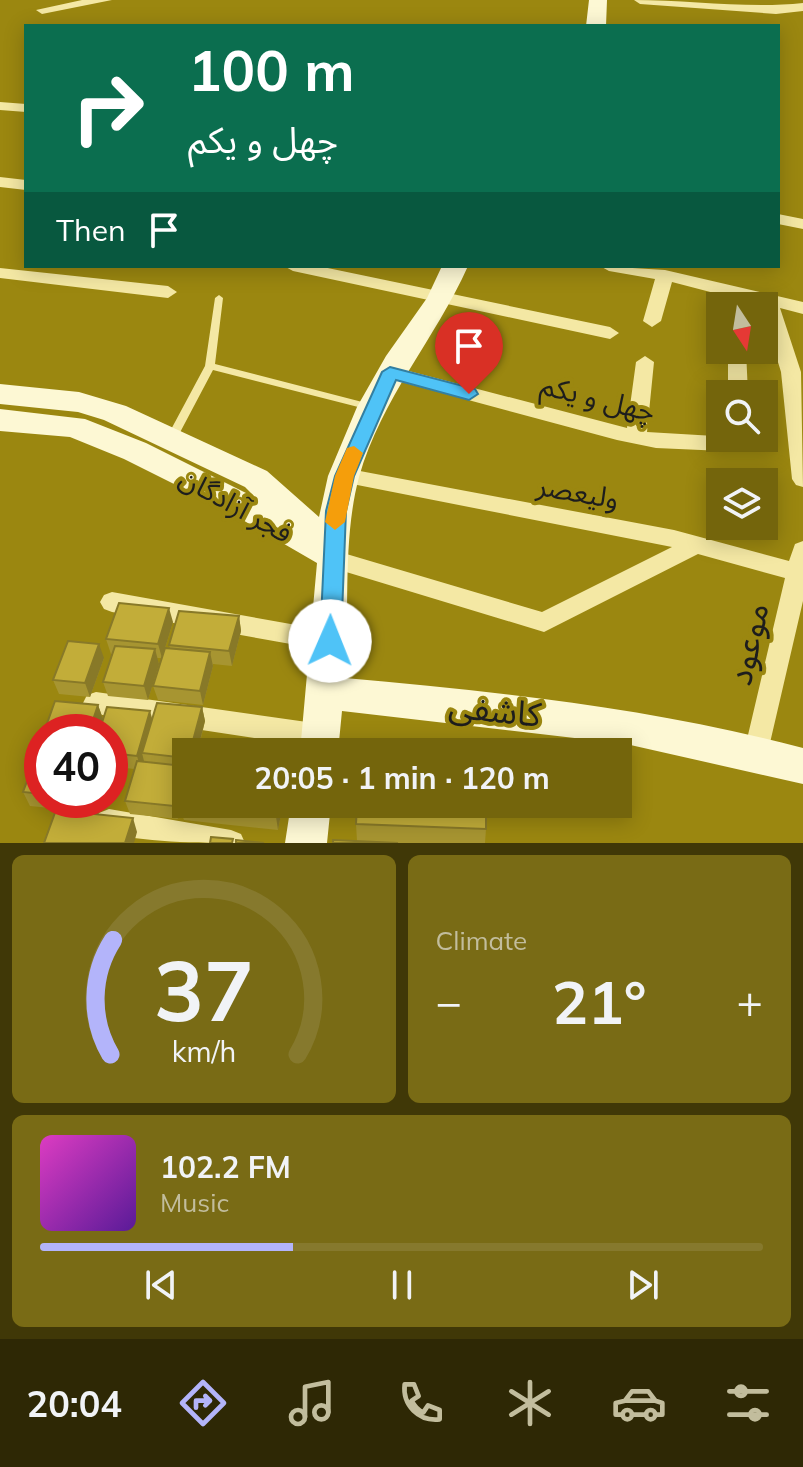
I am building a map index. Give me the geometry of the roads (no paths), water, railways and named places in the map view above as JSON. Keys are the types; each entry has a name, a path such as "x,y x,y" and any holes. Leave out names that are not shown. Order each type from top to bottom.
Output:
{"street":[{"path":"42,10 106,0"},
{"path":"596,24 598,0"},
{"path":"640,0 776,10 803,7"},
{"path":"0,106 24,108"},
{"path":"0,182 24,185"},
{"path":"780,219 803,224"},
{"path":"302,268 610,333"},
{"path":"321,738 330,641 336,511 344,476 390,372 440,299 454,268"},
{"path":"621,268 712,285 723,292"},
{"path":"712,285 722,268"},
{"path":"0,273 168,292"},
{"path":"652,321 665,275"},
{"path":"778,302 803,308"},
{"path":"778,331 791,372 799,419 803,479"},
{"path":"636,437 645,362"},
{"name":"چهل و یکم","path":"390,372 636,437 706,444"},
{"name":"فجر آزادگان","path":"0,394 79,402 172,437 333,559"},
{"name":"فجر آزادگان","path":"0,420 74,427 244,489"},
{"name":"ولیعصر","path":"344,476 802,566"},
{"path":"333,559 544,622 696,545"},
{"name":"موعود","path":"757,752 802,566"},
{"path":"112,602 330,641"},
{"name":"کاشفی","path":"326,693 549,715 678,734 803,766"},
{"path":"96,703 287,738"},
{"path":"89,818 231,843"},
{"path":"306,843 309,818"}],"lane":[{"path":"172,437 210,366 219,298"},
{"path":"210,366 372,407"}]}
